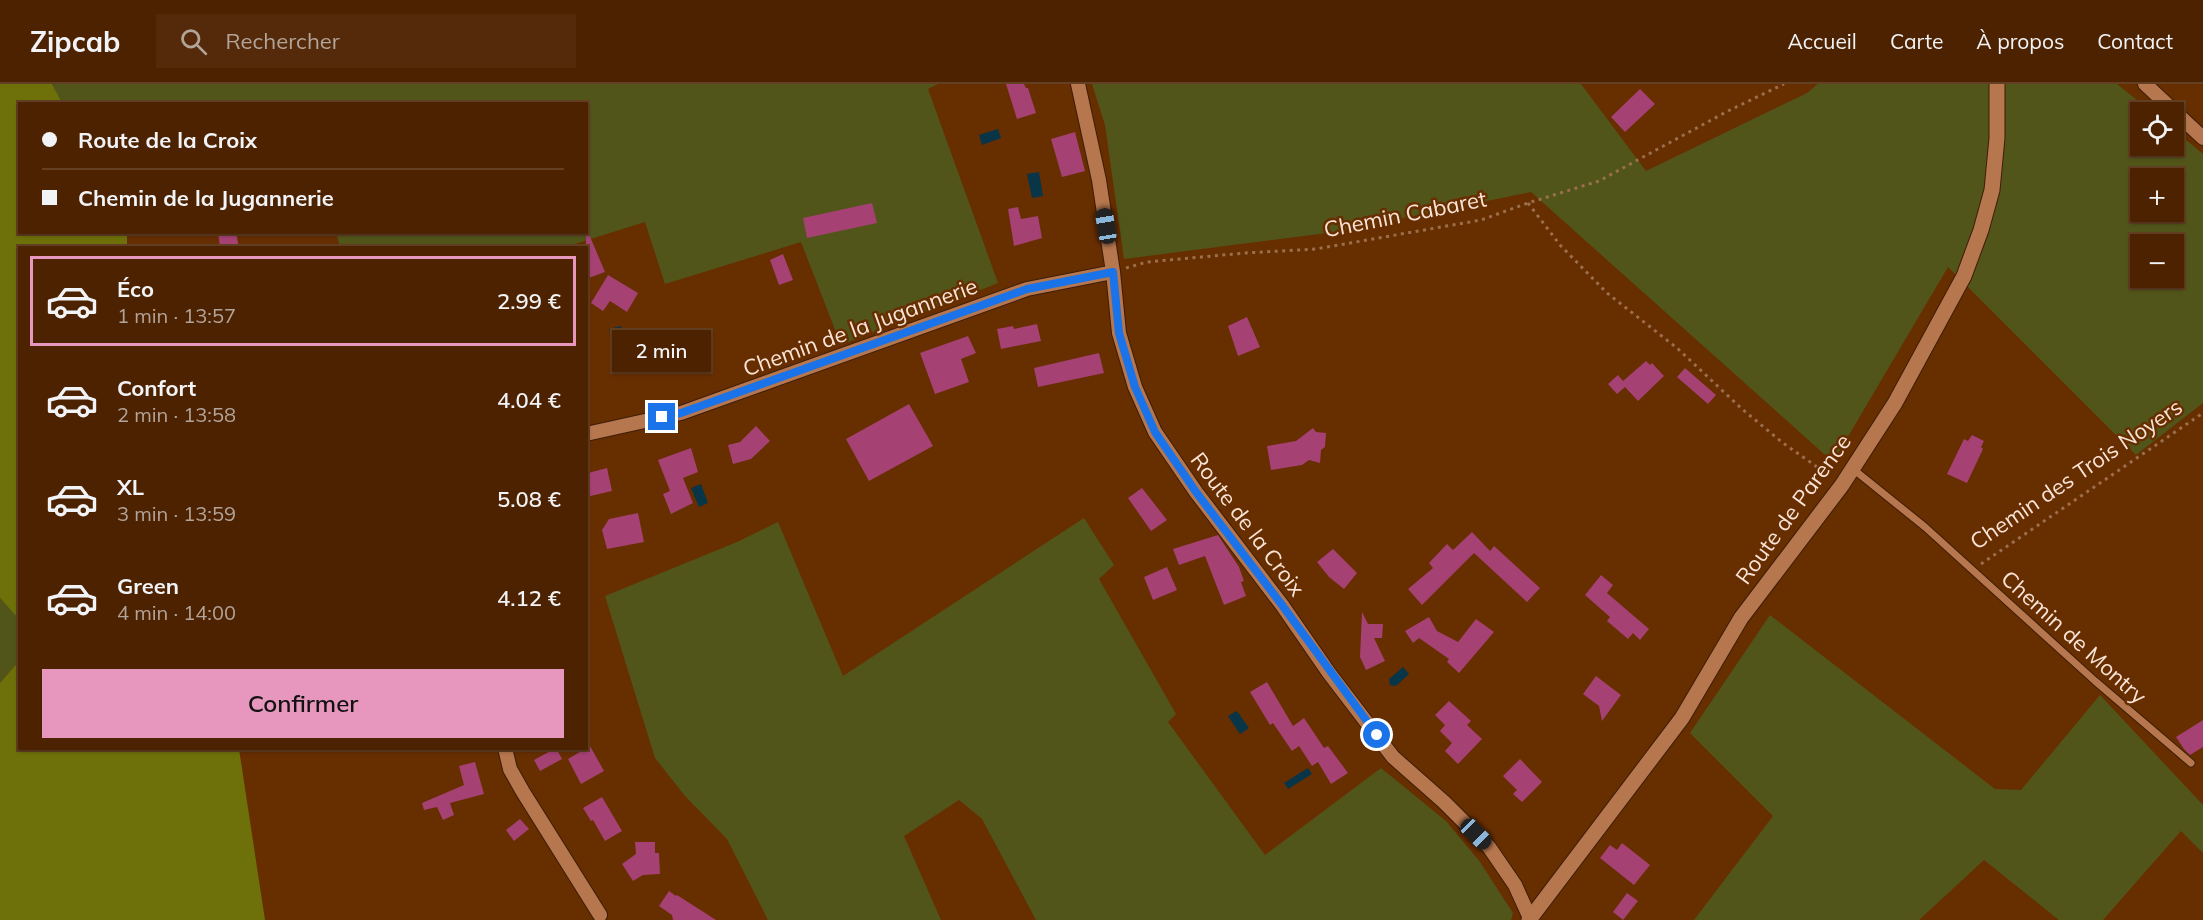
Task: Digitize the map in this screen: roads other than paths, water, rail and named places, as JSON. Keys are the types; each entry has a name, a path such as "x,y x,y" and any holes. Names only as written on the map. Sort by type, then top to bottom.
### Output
{"street":[{"name":"Route de la Croix","path":"1078,84 1099,180 1113,272 1119,333 1135,387 1155,432 1196,492 1393,757 1444,802 1489,847 1515,885 1530,919"},
{"name":"Route de Parence","path":"1530,919 1682,718 1741,618 1842,485 1895,403 1964,276 1982,230 1992,190 1997,138 1997,84"},
{"path":"2145,84 2203,138"},
{"name":"Chemin de la Jugannerie","path":"588,434 681,413 1027,289 1113,272"},
{"path":"505,750 510,769 523,792 600,915"}],"lane":[{"name":"Chemin de Montry","path":"1852,468 1926,527 2120,704 2191,763"}],"water":[{"path":"998,129 1001,138 982,145 979,135"},
{"path":"1039,172 1043,196 1032,198 1027,174"},
{"path":"621,326 628,349 616,353 609,329"},
{"path":"701,484 708,503 699,507 691,488"},
{"path":"1403,667 1409,674 1396,686 1390,685 1389,679"},
{"path":"1237,711 1249,728 1240,734 1228,716"},
{"path":"1308,768 1312,774 1288,789 1284,783"}]}
